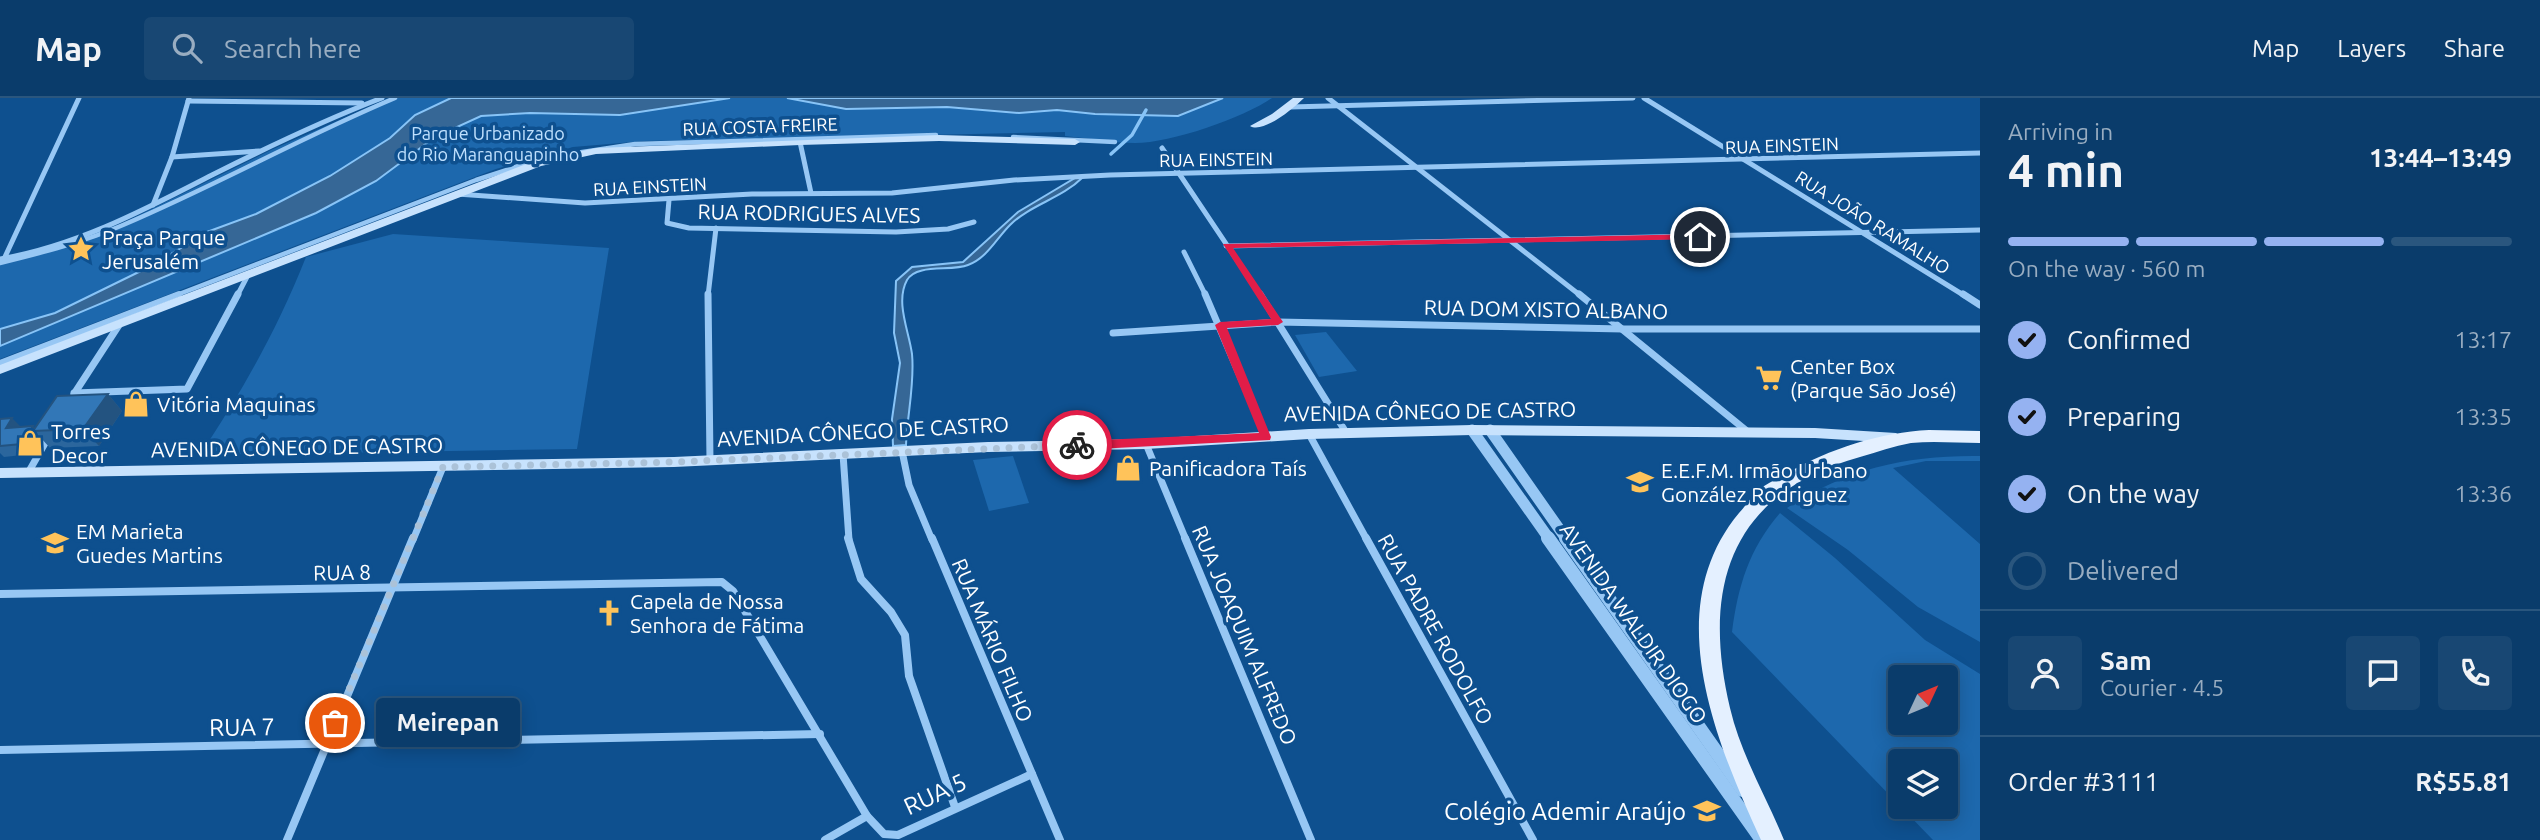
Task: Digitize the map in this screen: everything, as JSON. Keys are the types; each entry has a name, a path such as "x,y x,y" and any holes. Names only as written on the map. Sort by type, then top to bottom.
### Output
{"main road":[{"path":"1255,126 1290,107 1299,98"},
{"name":"RUA COSTA FREIRE","path":"0,370 538,163 596,151 800,142 939,138 1074,142"},
{"name":"AVENIDA CÔNEGO DE CASTRO","path":"0,473 710,461 902,451 1472,430 1980,437"},
{"name":"AVENIDA WALDIR DIOGO","path":"1773,840 1735,761 1716,704 1707,640 1711,585 1728,536 1756,501 1782,480 1826,459 1901,438"}],"street":[{"path":"2,260 79,98"},
{"path":"2,260 84,235 263,150 382,98"},
{"path":"2,260 48,251 122,226 238,174 244,167 321,129 395,98"},
{"path":"1328,98 1507,241 1623,329 1749,432"},
{"path":"1290,107 1633,98"},
{"name":"RUA JOÃO RAMALHO","path":"1644,98 1980,305"},
{"path":"152,205 172,157 188,99 368,103"},
{"path":"0,363 513,166 551,156 635,144 885,136 1065,138 1115,142"},
{"path":"800,142 807,160 806,174 811,193"},
{"path":"1162,148 1278,322 1347,434"},
{"path":"172,157 263,150"},
{"name":"RUA EINSTEIN","path":"454,194 585,203 811,193 892,193 1014,180 1087,176 1980,153"},
{"name":"RUA RODRIGUES ALVES","path":"668,200 666,220 670,225 896,232 948,229 974,222"},
{"path":"710,461 708,289 716,228"},
{"path":"1226,246 1980,230"},
{"path":"1184,252 1220,325 1266,437"},
{"path":"74,393 187,389 248,275"},
{"name":"RUA DOM XISTO ALBANO","path":"1113,332 1278,322 1623,329 1980,329"},
{"path":"68,405 119,325"},
{"path":"28,474 54,428"},
{"name":"AVENIDA WALDIR DIOGO","path":"1472,430 1762,840"},
{"name":"AVENIDA WALDIR DIOGO","path":"1490,430 1756,808"},
{"name":"RUA PADRE RODOLFO","path":"1309,435 1533,840"},
{"name":"RUA JOAQUIM ALFREDO","path":"1146,444 1311,840"},
{"name":"RUA MÁRIO FILHO","path":"902,451 909,485 1060,840"},
{"path":"843,454 846,530 860,579 891,612 905,635 909,676 955,807"},
{"path":"287,840 443,467"},
{"path":"1574,577 1591,575"},
{"name":"RUA 8","path":"0,594 726,584 820,734"},
{"path":"820,734 867,816 825,840"},
{"name":"RUA 7","path":"0,750 820,734"},
{"name":"RUA 5","path":"867,816 877,828 891,836 1032,774"}],"green space":[{"name":"Parque Urbanizado do Rio Maranguapinho","path":"390,98 451,98 415,115 390,138 330,176 256,214 207,232 153,265 55,313 0,329 0,264 121,224 271,150"},
{"name":"Parque Urbanizado do Rio Maranguapinho","path":"730,98 787,98 846,109 947,107 1019,113 1057,110 1095,114 1178,116 1223,98 1272,98 1206,128 1150,142 1065,136 1065,132 645,141 573,147 496,169 0,359 0,346 316,213 376,181 435,137 482,116 530,113 620,115"},
{"path":"393,234 609,248 577,449 200,455 258,359 306,257"},
{"path":"1326,332 1357,371 1319,377 1295,335"},
{"path":"1013,456 1029,503 989,511 973,460"},
{"path":"1980,456 1980,461 1926,461 1893,468 1980,544 1980,642 1918,607 1848,550 1787,508 1832,483 1879,467 1928,458"},
{"path":"1780,513 1835,558 1925,640 1980,674 1980,840 1933,840 1913,819 1958,819 1958,749 1888,749 1888,794 1732,632 1742,584 1760,540"}],"shaded area":[{"path":"451,98 730,98 620,115 530,113 481,116 435,137 376,181 316,213 0,346 0,329 55,313 153,265 207,232 256,214 330,176 390,138 415,115"},
{"path":"787,98 1223,98 1178,116 1095,114 1057,110 1019,113 947,107 846,109"},
{"path":"1075,178 1082,178 1018,218 975,262 961,267 918,271 907,280 902,298 912,354 912,388 906,445 893,446 892,419 900,363 894,333 896,281 912,267 963,262 1018,212"}],"building":[{"path":"108,394 83,429 33,431 57,396"},
{"path":"12,418 6,428 33,426 22,444 0,446 0,419"}],"waterway":[{"path":"1111,154 1132,135 1146,110"}],"way so far":[{"path":"335,723 443,467 674,462 1077,445"}],"place":[{"name":"Praça Parque Jerusalém","path":"81,249"},
{"name":"Center Box (Parque São José)","path":"1769,378"},
{"name":"Vitória Maquinas","path":"136,404"},
{"name":"Torres Decor","path":"30,443"},
{"name":"Panificadora Taís","path":"1128,468"},
{"name":"E.E.F.M. Irmão Urbano González Rodriguez","path":"1640,482"},
{"name":"EM Marieta Guedes Martins","path":"55,543"},
{"name":"Capela de Nossa Senhora de Fátima","path":"609,613"},
{"name":"Meirepan","path":"335,723"},
{"name":"Colégio Ademir Araújo","path":"1707,811"}],"route":[{"path":"1077,445 1266,437 1220,325 1278,322 1226,246 1700,237"}]}
